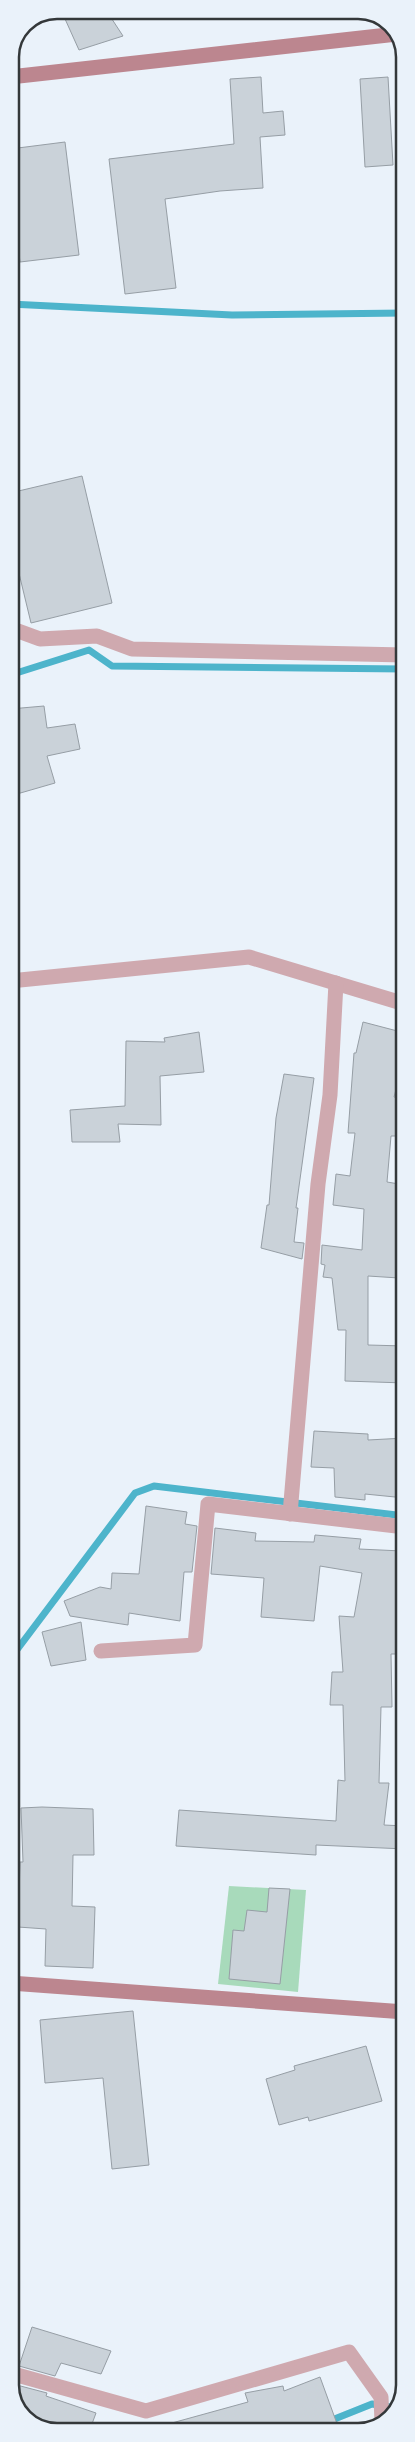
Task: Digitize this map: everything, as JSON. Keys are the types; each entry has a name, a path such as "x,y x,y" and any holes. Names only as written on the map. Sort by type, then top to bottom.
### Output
{"street":[{"path":"19,76 389,35"},
{"path":"19,631 40,639 97,636 132,649 396,655"},
{"path":"19,979 249,957 396,1001"},
{"path":"290,1514 318,1184 330,1094 336,983"},
{"path":"101,1651 195,1645 208,1504 396,1526"},
{"path":"19,1984 396,2011"},
{"path":"19,2376 146,2411 349,2352 381,2397 382,2415"}],"green space":[{"path":"229,1886 306,1890 298,1992 218,1984"}],"building":[{"path":"65,19 112,19 123,36 79,50"},
{"path":"261,77 263,113 283,111 285,135 260,137 263,188 220,191 165,199 176,288 125,294 109,159 234,144 230,79"},
{"path":"388,77 393,165 365,167 360,79"},
{"path":"65,142 79,255 20,262 19,148"},
{"path":"82,476 112,603 31,623 19,573 19,491"},
{"path":"44,706 47,728 75,724 80,749 47,756 55,783 19,793 19,708"},
{"path":"363,1022 396,1031 396,1089 394,1097 396,1097 396,1136 391,1136 387,1182 396,1184 396,1278 368,1276 368,1345 396,1346 396,1383 345,1381 346,1330 338,1330 332,1278 323,1277 325,1265 321,1264 322,1245 362,1250 364,1209 333,1205 336,1174 350,1176 355,1133 348,1133 354,1053 356,1053"},
{"path":"199,1032 204,1072 160,1076 161,1125 118,1124 120,1142 72,1142 70,1110 125,1106 126,1041 165,1042 164,1038"},
{"path":"284,1074 314,1078 296,1208 298,1208 294,1242 304,1243 302,1259 261,1248 267,1205 269,1205 276,1118"},
{"path":"314,1431 368,1434 368,1440 396,1438 396,1497 365,1494 365,1500 335,1497 334,1468 311,1467"},
{"path":"146,1506 187,1512 185,1524 197,1526 192,1572 184,1572 180,1621 129,1613 128,1625 70,1616 64,1601 100,1587 111,1589 112,1573 139,1574"},
{"path":"215,1528 256,1533 255,1541 314,1542 315,1535 361,1539 359,1549 396,1551 396,1654 391,1654 392,1707 381,1707 379,1783 389,1783 384,1825 396,1826 396,1849 316,1845 316,1855 176,1846 179,1810 336,1821 338,1780 345,1781 343,1705 330,1705 332,1672 343,1672 339,1616 354,1617 362,1573 320,1566 314,1621 261,1617 264,1578 211,1574"},
{"path":"81,1622 86,1660 51,1666 42,1632"},
{"path":"21,1808 93,1809 94,1855 73,1855 72,1906 95,1907 93,1968 45,1966 46,1929 19,1927 20,1862 23,1862"},
{"path":"269,1888 290,1889 280,1984 229,1979 233,1930 244,1931 247,1910 267,1912"},
{"path":"133,2011 149,2165 112,2169 103,2078 45,2083 40,2020"},
{"path":"366,2046 382,2101 309,2121 308,2117 279,2125 266,2079 295,2070 294,2066"},
{"path":"32,2327 111,2351 101,2374 61,2363 55,2376 19,2366"},
{"path":"320,2377 337,2423 172,2423 248,2402 245,2393 283,2386 284,2391"},
{"path":"19,2386 47,2393 46,2396 96,2413 92,2423 47,2422 32,2414 27,2408 21,2398"}],"waterway":[{"path":"19,304 232,315 396,313"},
{"path":"19,672 89,650 112,666 396,669"},
{"path":"19,1647 135,1493 154,1486 396,1515"},
{"path":"327,2422 372,2404 389,2407"}]}
